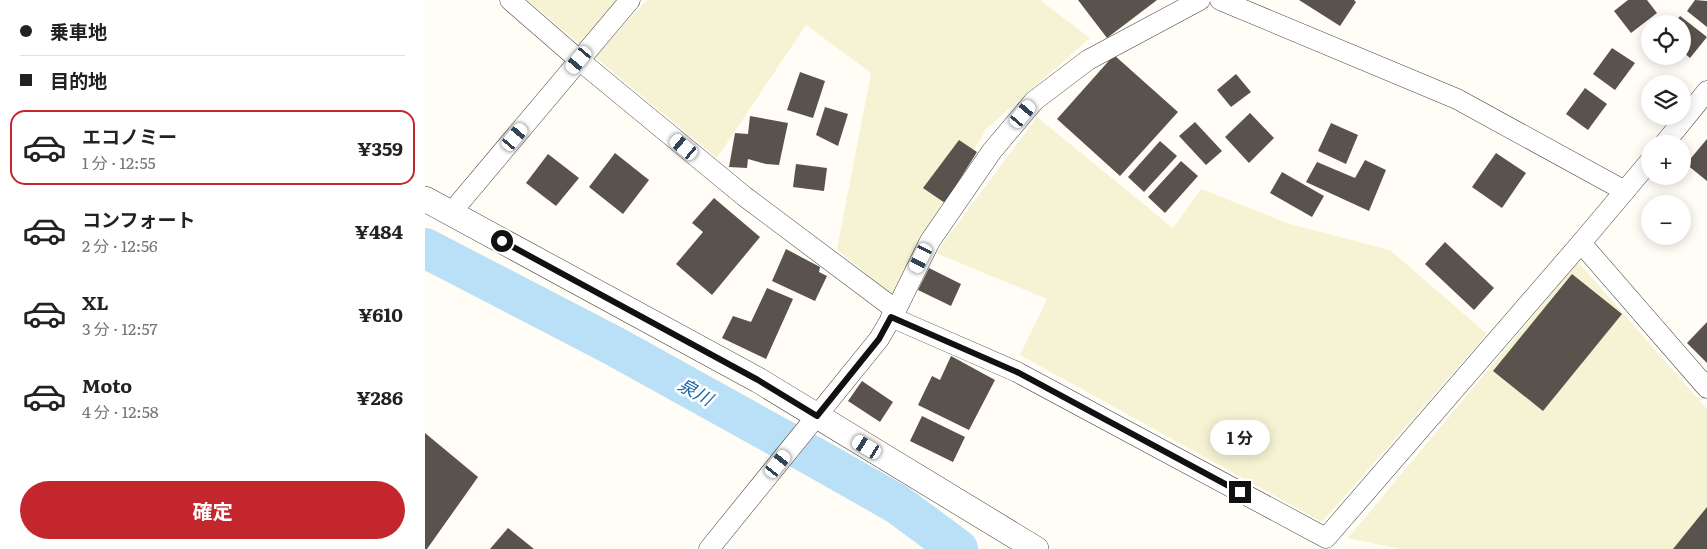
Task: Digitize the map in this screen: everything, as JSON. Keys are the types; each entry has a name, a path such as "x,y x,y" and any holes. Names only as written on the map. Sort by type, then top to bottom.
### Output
{"street":[{"path":"510,0 579,60 744,196 893,314 1017,372 1326,538 1641,171"},
{"path":"451,214 630,0"},
{"path":"709,549 879,339 930,240 992,151 1034,101 1088,60 1200,0"},
{"path":"1220,0 1457,99 1625,191"},
{"path":"1671,135 1707,91"},
{"path":"425,200 758,380 1036,549"},
{"path":"1581,243 1707,388"}],"shaded area":[{"path":"527,0 618,0 580,44"},
{"path":"647,0 1040,0 1090,38 986,129 891,295 837,249 871,73 806,25 717,158 595,57"},
{"path":"1037,117 1173,228 1201,189 1290,224 1390,250 1487,334 1322,522 1020,355 1047,299 936,253"},
{"path":"1578,262 1707,409 1707,549 1400,549 1348,538"}],"building":[{"path":"1078,0 1157,0 1107,38"},
{"path":"1299,0 1354,0 1356,2 1340,26"},
{"path":"1628,0 1647,0 1657,13 1654,15 1641,15 1641,25 1631,33 1614,11"},
{"path":"1695,0 1707,1 1707,27 1687,11"},
{"path":"1691,25 1707,37 1691,57"},
{"path":"1612,48 1635,63 1615,90 1593,74"},
{"path":"1114,55 1178,112 1120,176 1057,119"},
{"path":"800,72 825,81 813,118 787,110"},
{"path":"1236,74 1251,92 1231,107 1217,90"},
{"path":"1585,88 1607,104 1588,130 1566,114"},
{"path":"825,107 848,114 838,146 816,135"},
{"path":"1250,113 1274,138 1249,163 1225,137"},
{"path":"750,116 788,123 779,165 748,159 747,168 729,167 735,133 748,134"},
{"path":"1195,122 1222,151 1206,165 1179,136"},
{"path":"1331,123 1358,135 1346,164 1318,151"},
{"path":"1707,139 1707,181 1691,168 1691,158"},
{"path":"959,140 977,152 945,203 923,188"},
{"path":"1160,141 1177,156 1144,192 1128,177"},
{"path":"615,153 649,180 623,214 589,187"},
{"path":"1496,153 1526,173 1502,208 1472,187"},
{"path":"548,154 579,178 556,206 526,183"},
{"path":"1365,160 1386,170 1369,211 1306,182 1317,162 1355,178"},
{"path":"1181,161 1198,176 1165,213 1148,197"},
{"path":"796,164 827,168 824,191 793,187"},
{"path":"1282,172 1324,196 1312,217 1270,193"},
{"path":"714,198 760,237 712,295 676,264 703,232 692,223"},
{"path":"1445,242 1494,288 1474,310 1425,264"},
{"path":"786,249 820,267 819,272 827,276 815,301 772,281"},
{"path":"929,268 961,284 951,306 918,290"},
{"path":"1572,274 1622,314 1543,411 1493,371"},
{"path":"767,288 793,299 766,359 722,338 733,316 751,322"},
{"path":"1707,322 1707,363 1687,343"},
{"path":"951,356 995,380 969,430 918,405 932,376 940,380"},
{"path":"862,381 893,402 880,422 848,401"},
{"path":"922,416 965,437 953,462 910,441"},
{"path":"425,433 478,477 427,549 425,549"},
{"path":"1707,507 1707,549 1673,549"},
{"path":"508,528 534,549 490,549"}],"waterway":[{"name":"泉川","path":"425,248 614,346 816,458 897,504 958,549"}],"route":[{"path":"502,241 758,380 817,416 879,339 891,317 1017,372 1240,492"}]}
